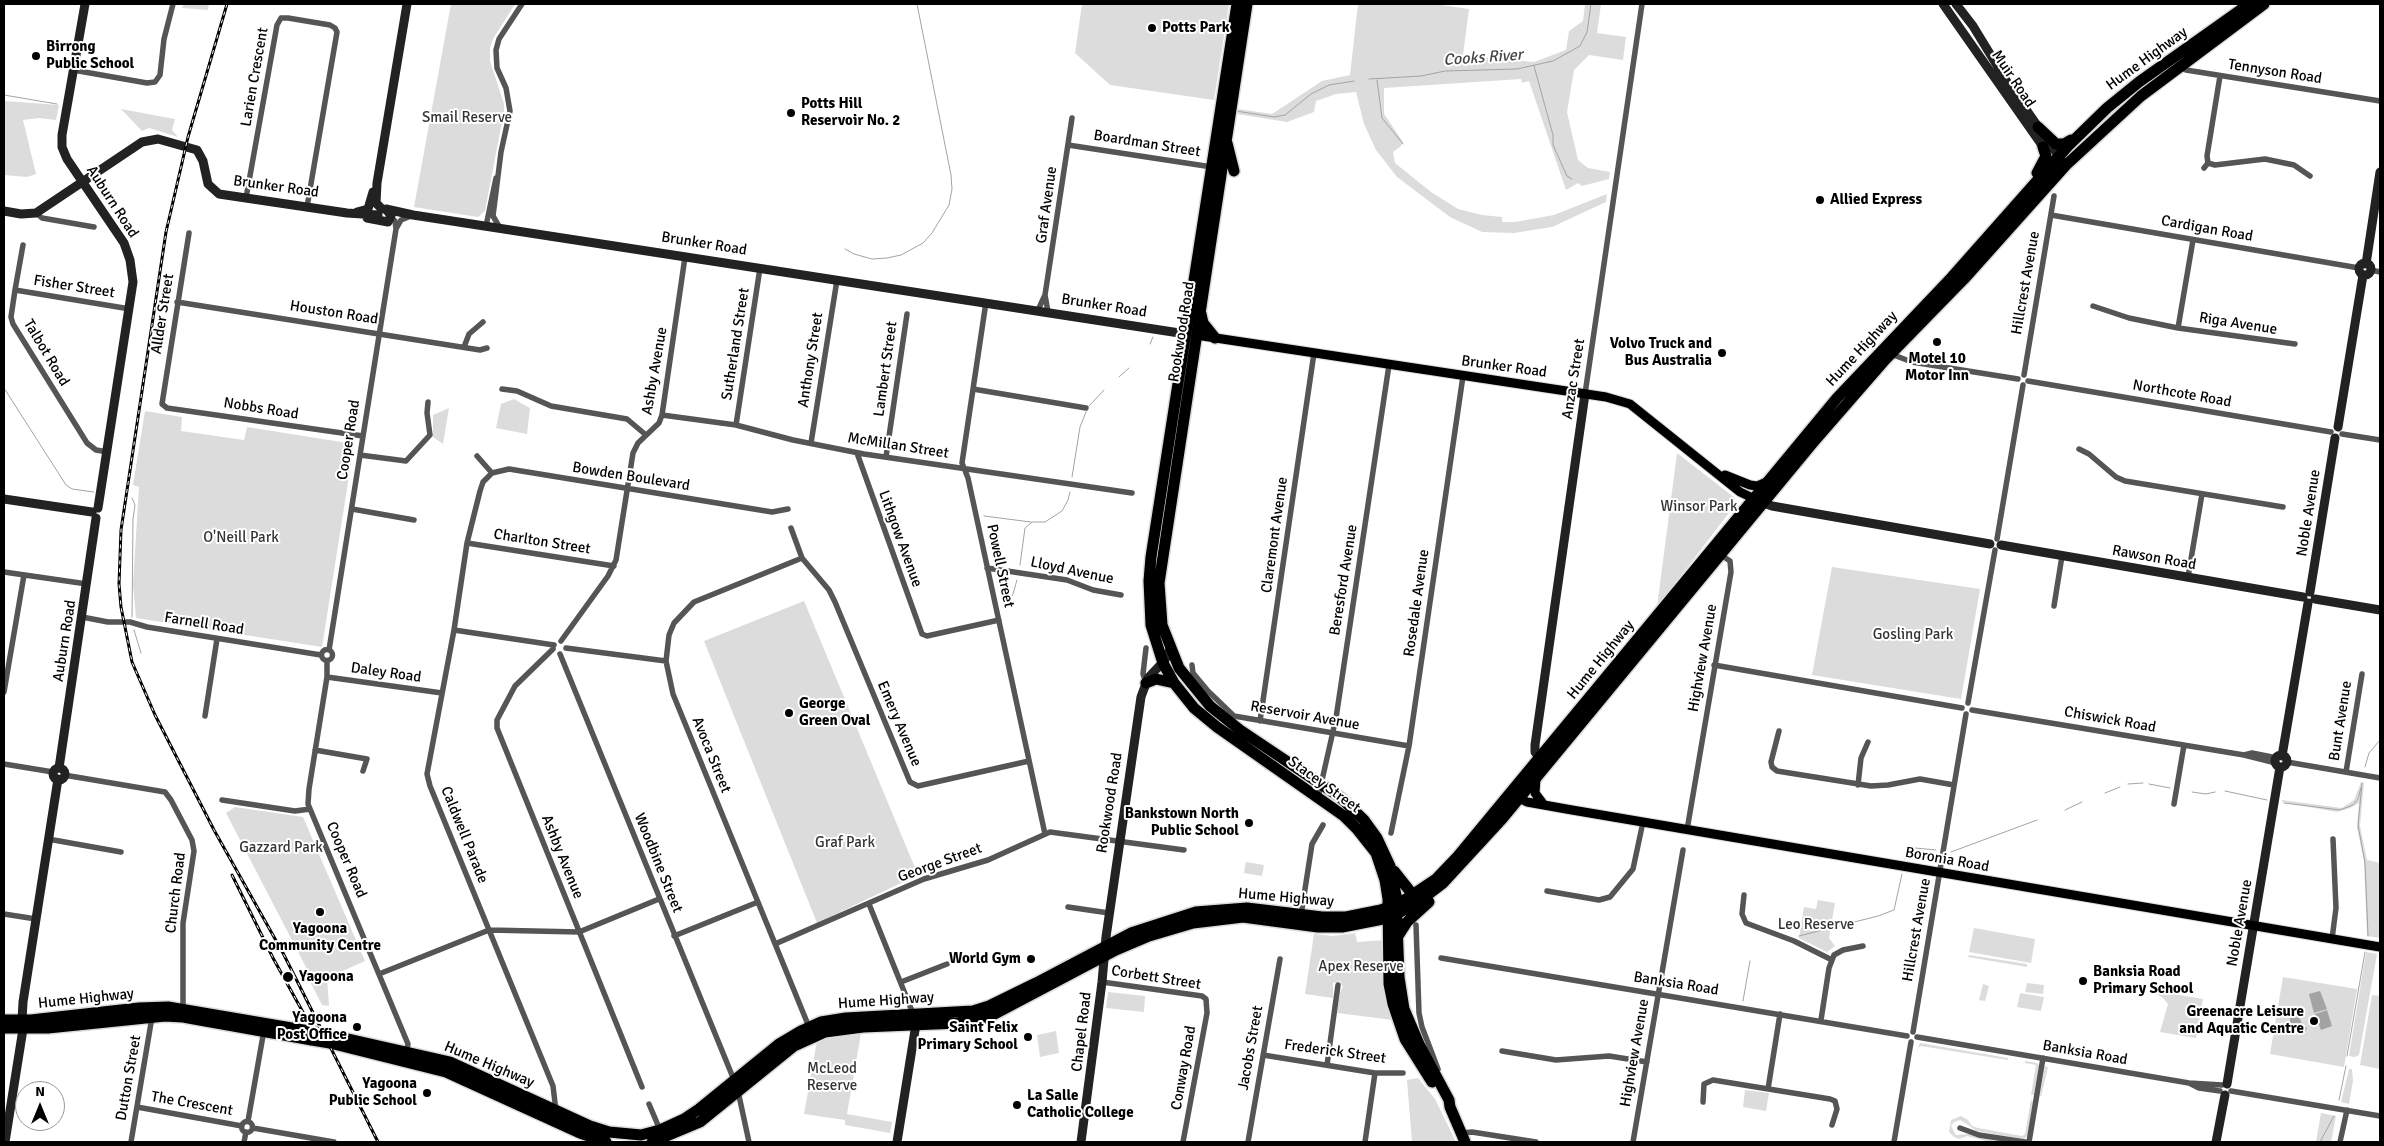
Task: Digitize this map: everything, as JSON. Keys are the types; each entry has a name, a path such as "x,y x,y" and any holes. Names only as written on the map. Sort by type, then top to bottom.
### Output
{"highway":[{"name":"Rookwood Road","path":"1163,662 1151,625 1149,581 1191,335 1200,310 1237,4"},
{"name":"Rookwood Road","path":"1170,649 1162,625 1159,583 1191,335 1216,168 1226,139 1247,4"},
{"name":"Hume Highway","path":"652,1142 700,1122 772,1050 808,1027 832,1020 989,1017 1018,1003 1105,950 1149,936 1207,920 1242,917 1300,920 1393,911 1428,895 1459,867 1515,796 1540,758 1759,501 1891,354 1964,279 2060,163 2082,133 2107,108 2139,82 2249,4"},
{"name":"Hume Highway","path":"1393,911 1442,874 1515,796 1536,779 1726,558 1769,480 1855,377 1952,277 2014,208 2060,163 2141,96 2264,4"},
{"path":"2038,127 2059,144 2070,142 2082,133"},
{"path":"1226,139 1234,171"},
{"path":"2014,208 2044,162 2046,156 2043,147"},
{"path":"1200,310 1203,323 1215,338"},
{"name":"Stacey Street","path":"1170,649 1178,668 1214,710 1345,802 1364,820 1377,838 1390,866 1393,911 1389,984 1398,1023 1414,1057 1443,1101 1448,1101"},
{"name":"Stacey Street","path":"1163,662 1174,683 1194,708 1207,720 1352,823 1376,853 1385,880 1398,936 1400,990 1407,1017 1464,1138"},
{"path":"1146,683 1156,679 1174,683"},
{"path":"1390,866 1412,895"},
{"path":"1398,936 1407,922 1440,892 1459,867"},
{"name":"Hume Highway","path":"4,1028 139,1008 183,1013 310,1035 406,1056 459,1065 556,1111 607,1139"},
{"name":"Hume Highway","path":"4,1020 23,1024 152,1017 183,1013"},
{"name":"Hume Highway","path":"406,1056 458,1077 580,1133 607,1139 660,1130 699,1109 810,1037 840,1028 915,1019"}],"main road":[{"name":"Auburn Road","path":"5,1142 23,1024 23,1002 87,584 95,513 108,452 130,309 132,275 128,252 122,239 67,159 62,147 62,135 85,4"},
{"path":"385,216 376,203 377,183 408,4"},
{"name":"Muir Road","path":"1943,4 2043,147 2060,163"},
{"name":"Muir Road","path":"1956,4 2060,163"},
{"name":"Brunker Road","path":"84,182 146,140 166,140 192,147 199,152 203,161 206,179 212,189 219,194 347,213 385,216 410,215 501,228 1606,397 1630,404 1740,492 1759,501"},
{"name":"Noble Avenue","path":"2216,1142 2337,433 2368,270 2380,172"},
{"path":"4,211 21,214 36,213 84,182"},
{"path":"347,213 366,211 377,183"},
{"name":"Anzac Street","path":"1540,758 1536,752 1535,745 1585,394"},
{"path":"1707,466 1750,485 1757,486 1769,480"},
{"path":"4,499 95,513"},
{"name":"Rawson Road","path":"1759,501 1772,506 2380,610"},
{"name":"Rookwood Road","path":"1105,950 1141,697 1146,683 1163,662 1170,649"},
{"path":"1536,779 1535,793 1544,805"},
{"name":"Boronia Road","path":"1515,796 1544,805 1687,830 2380,947"},
{"name":"Chapel Road","path":"1081,1142 1105,950"},
{"path":"897,1142 915,1019"}],"street":[{"path":"73,70 147,83 156,82 160,75 164,39 173,4"},
{"path":"501,228 493,216 497,176 510,111 506,88 497,68 496,50 499,39 522,4"},
{"name":"Anzac Street","path":"1585,394 1642,4"},
{"name":"Larien Crescent","path":"246,198 277,25 281,18 288,18 330,25 337,32 308,207"},
{"name":"Tennyson Road","path":"2180,67 2186,70 2220,76 2380,102"},
{"path":"2220,76 2206,166 2265,160 2294,165 2310,176"},
{"name":"Graf Avenue","path":"1038,310 1045,295 1072,118"},
{"name":"Boardman Street","path":"1068,144 1216,168"},
{"path":"486,226 493,184 497,176"},
{"name":"Hillcrest Avenue","path":"2024,375 2054,196"},
{"path":"36,213 42,218 94,227"},
{"path":"395,232 401,220 410,215"},
{"name":"Cardigan Road","path":"2050,215 2368,270"},
{"path":"385,216 395,222 395,232"},
{"name":"Cooper Road","path":"329,650 395,232"},
{"name":"Allder Street","path":"162,398 188,233"},
{"name":"Riga Avenue","path":"2178,328 2193,240"},
{"name":"Talbot Road","path":"23,245 15,290 13,324 87,443 96,450 108,452"},
{"name":"Ashby Avenue","path":"642,1088 497,728 497,720 515,686 561,641 614,566 635,447 659,423 662,415 686,257"},
{"name":"Sutherland Street","path":"736,425 760,268"},
{"name":"Anthony Street","path":"811,443 837,280"},
{"name":"Fisher Street","path":"15,290 130,309"},
{"name":"Graf Avenue","path":"1045,295 1048,312"},
{"name":"Houston Road","path":"178,302 379,332 480,350 487,348"},
{"name":"Powell Street","path":"986,302 962,457 1045,834"},
{"name":"Riga Avenue","path":"2093,306 2129,318 2178,328 2295,344"},
{"name":"Lambert Street","path":"886,457 907,314"},
{"path":"464,347 469,334 484,322"},
{"name":"Claremont Avenue","path":"1260,721 1314,353"},
{"path":"1891,354 1912,362 2018,379 2024,375 2028,381 2022,385"},
{"name":"Beresford Avenue","path":"1318,798 1333,733 1389,365"},
{"name":"Rosedale Avenue","path":"1390,833 1409,746 1463,376"},
{"path":"1714,665 1965,706 1972,706 1972,710 1966,714 1965,706 1996,544 2022,385 2018,379"},
{"name":"Northcote Road","path":"2028,381 2380,440"},
{"path":"973,388 1086,408"},
{"path":"502,389 517,390 550,406 627,419 646,435"},
{"name":"Nobbs Road","path":"162,398 162,404 167,408 363,436"},
{"path":"360,455 406,461 430,435 427,412 428,402"},
{"name":"McMillan Street","path":"662,415 736,425 793,440 857,453 1132,493"},
{"path":"2080,449 2089,454 2120,480 2282,507"},
{"name":"Lithgow Avenue","path":"857,453 894,562 922,634 927,636 999,620"},
{"path":"477,456 492,473"},
{"name":"Bowden Boulevard","path":"492,473 509,469 772,512 788,509"},
{"name":"Caldwell Parade","path":"492,473 483,482 467,543 454,630 427,774 430,786 553,1086 556,1111"},
{"path":"2188,577 2202,494"},
{"path":"352,509 414,520"},
{"path":"791,528 802,558"},
{"name":"Charlton Street","path":"467,543 614,566"},
{"path":"2054,606 2062,556"},
{"name":"Emery Avenue","path":"802,558 829,590 910,782 918,786 1029,761"},
{"name":"Avoca Street","path":"802,558 694,602 674,623 668,641 666,661 673,694 808,1027"},
{"name":"Highview Avenue","path":"1687,830 1731,572 1726,558"},
{"name":"Lloyd Avenue","path":"987,568 1067,580 1093,590 1121,595"},
{"path":"4,572 87,584"},
{"path":"4,692 24,575"},
{"name":"Farnell Road","path":"82,617 108,622 130,622 147,627 322,655"},
{"path":"454,630 554,647 560,654 564,653 566,648 566,644 561,641"},
{"path":"205,716 217,639"},
{"path":"566,648 666,661"},
{"path":"1146,648 1143,674 1146,683"},
{"path":"329,650 332,656 327,661 322,658 322,655 324,651 329,650"},
{"name":"Woodbine Street","path":"560,654 736,1086 749,1142"},
{"name":"Cooper Road","path":"327,661 327,677 308,794 310,810 408,1044 406,1056"},
{"name":"Reservoir Avenue","path":"1192,665 1193,674 1234,716 1409,746"},
{"name":"Bunt Avenue","path":"2346,772 2362,674"},
{"name":"Daley Road","path":"327,677 442,694"},
{"name":"Chiswick Road","path":"1972,710 2380,778"},
{"name":"Hillcrest Avenue","path":"1913,1032 1966,714"},
{"path":"1772,767 1772,754 1779,731"},
{"path":"1858,784 1861,758 1868,742"},
{"path":"2174,804 2184,745"},
{"path":"315,750 367,759 363,771"},
{"name":"Church Road","path":"4,764 165,792 172,800 192,840 194,851 183,923 183,1013"},
{"path":"1772,767 1778,771 1858,784 1881,786 1920,779 1954,785"},
{"path":"1766,769 1772,767"},
{"path":"222,800 295,811 310,810"},
{"path":"1547,891 1599,900 1610,897 1632,869 1643,822"},
{"path":"1300,920 1312,844 1323,825"},
{"name":"George Street","path":"775,944 924,879 988,860 1045,834 1054,832 1184,850"},
{"path":"48,839 120,852"},
{"path":"2332,938 2336,908 2333,839"},
{"name":"Highview Avenue","path":"1633,1142 1682,850"},
{"path":"1738,926 1744,920 1744,895"},
{"path":"379,974 489,930 579,932 659,899"},
{"path":"674,936 758,902"},
{"path":"869,904 915,1019"},
{"path":"1068,907 1109,913"},
{"path":"4,914 36,919"},
{"path":"1744,920 1794,941 1832,960"},
{"name":"Stacey Street","path":"1416,925 1420,1014 1448,1101"},
{"path":"1821,1020 1832,960 1838,952 1863,946"},
{"name":"Banksia Road","path":"1442,958 1821,1020 1906,1036"},
{"name":"Jacobs Street","path":"1248,1142 1280,959"},
{"path":"901,982 947,964"},
{"name":"Corbett Street","path":"1102,982 1195,995 1206,999"},
{"path":"1327,1065 1338,985"},
{"name":"Conway Road","path":"1183,1142 1207,1013 1206,999"},
{"path":"1768,1089 1780,1014"},
{"name":"Dutton Street","path":"131,1142 152,1017"},
{"path":"244,1142 246,1132 242,1126 248,1122 265,1027"},
{"path":"1894,1142 1911,1042 1906,1036 1913,1032 1917,1037 1916,1040 1911,1042"},
{"name":"Banksia Road","path":"1917,1037 2189,1083 2199,1088 2225,1089 2380,1116"},
{"path":"1502,1050 1556,1060 1609,1056 1647,1062"},
{"name":"Frederick Street","path":"1263,1055 1375,1074 1403,1072"},
{"path":"2029,1142 2043,1058"},
{"path":"1365,1142 1375,1074"},
{"path":"1703,1102 1703,1088 1707,1079 1836,1100 1837,1112 1832,1125"},
{"path":"649,1104 660,1130"},
{"name":"The Crescent","path":"137,1107 242,1126"},
{"path":"2340,1142 2347,1110"},
{"path":"248,1122 253,1128"},
{"path":"246,1132 253,1128 334,1142"},
{"path":"1960,1128 1979,1135 2025,1142"},
{"path":"1464,1138 1472,1132 1536,1142"}],"green space":[{"path":"184,4 209,4 208,10 182,8"},
{"name":"Smail Reserve","path":"451,4 515,4 493,39 490,48 490,61 504,104 504,111 485,211 478,217 414,207"},
{"name":"Potts Park","path":"1082,4 1229,4 1214,100 1110,85 1075,53"},
{"path":"1358,4 1434,4 1469,9 1463,55 1534,62 1566,50 1569,31 1583,21 1585,4 1601,4 1597,33 1626,37 1623,60 1589,55 1574,70 1567,112 1578,160 1588,168 1610,172 1609,179 1582,186 1578,183 1566,190 1529,81 1522,83 1521,79 1384,88 1384,114 1403,142 1393,152 1395,163 1431,192 1458,209 1482,215 1502,217 1502,222 1515,222 1554,215 1607,194 1606,202 1552,227 1514,233 1482,232 1450,217 1397,177 1376,150 1364,124 1356,92 1336,94 1316,101 1314,112 1287,122 1237,114 1238,109 1272,114 1322,81 1350,75"},
{"path":"4,101 59,105 56,120 39,118 23,120 36,174 27,177 4,175"},
{"path":"121,109 175,119 172,130 178,137 149,128 142,131"},
{"path":"514,399 530,408 527,434 496,428 501,404"},
{"path":"449,408 443,444 433,437 433,415"},
{"name":"O'Neill Park","path":"145,411 182,417 181,431 244,440 247,427 354,444 322,647 136,618 133,584 139,487 133,485"},
{"name":"Winsor Park","path":"1677,453 1735,498 1735,505 1657,607"},
{"name":"Gosling Park","path":"1832,567 1980,589 1961,699 1812,675"},
{"name":"Graf Park","path":"804,601 918,875 817,923 704,641"},
{"path":"2361,782 2364,783 2360,826 2367,860 2380,863 2380,938 2367,936 2364,861 2357,828 2359,803 2337,812 2282,802 2282,800 2342,808 2354,800"},
{"name":"Gazzard Park","path":"235,807 303,817 365,961 327,978 329,1006 322,1005 307,975 309,973 226,813"},
{"path":"1246,862 1264,865 1262,876 1244,873"},
{"name":"Leo Reserve","path":"1818,900 1835,903 1829,938 1835,946 1827,952 1799,938 1804,907 1816,909"},
{"path":"1974,928 2035,939 2031,963 1969,952"},
{"name":"Apex Reserve","path":"1355,933 1357,942 1385,940 1389,1003 1393,1020 1337,1013 1340,992 1343,987 1340,981 1333,983 1333,998 1305,994 1314,934 1333,936"},
{"path":"2366,952 2377,954 2359,1055 2355,1057 2349,1056"},
{"path":"1969,955 2027,964 2027,967 1968,957"},
{"name":"Greenacre Leisure and Aquatic Centre","path":"2283,977 2357,989 2344,1067 2270,1054"},
{"path":"2027,983 2044,985 2043,994 2025,992"},
{"path":"1983,984 1989,986 1985,1001 1979,1000"},
{"path":"2150,990 2203,999 2196,1038 2160,1032 2168,1004 2163,998"},
{"path":"1108,992 1145,996 1144,1012 1106,1008"},
{"path":"2020,993 2044,997 2041,1011 2017,1007"},
{"path":"2372,995 2380,996 2380,1069 2360,1065"},
{"path":"1056,1031 1059,1053 1040,1057 1037,1035"},
{"name":"McLeod Reserve","path":"861,1033 847,1114 892,1122 890,1133 845,1125 845,1120 804,1114 817,1041 834,1035"},
{"path":"1920,1043 2008,1058 2008,1060 1921,1046 1918,1048"},
{"path":"2025,1061 2039,1065 2034,1095 2031,1095 2036,1065 2025,1063"},
{"path":"2045,1066 2048,1067 2041,1097 2040,1095"},
{"path":"2349,1069 2352,1069 2353,1081 2349,1104 2341,1102"},
{"path":"1418,1078 1435,1099 1456,1142 1412,1142 1407,1080"},
{"path":"1745,1090 1769,1093 1766,1111 1743,1107"},
{"path":"2031,1100 2033,1101 2028,1135 2024,1139 1977,1131 1960,1120 1954,1122 1951,1126 1956,1135 1968,1134 2007,1142 1990,1142 1967,1136 1959,1139 1949,1132 1951,1120 1961,1116 1968,1120 1972,1126 1978,1128 2022,1136 2025,1134"},
{"path":"2321,1113 2336,1116 2331,1142 2316,1142"}],"shaded area":[{"path":"2320,991 2327,1009 2314,1013 2309,994"},
{"path":"2327,1010 2332,1026 2321,1030 2315,1014"},
{"path":"2294,1015 2299,1017 2302,1024 2307,1028 2304,1034 2298,1033 2290,1025 2290,1018"}],"waterway":[{"path":"845,249 854,254 872,259 901,255 923,243 932,233 949,205 952,189 951,175 917,4"},
{"name":"Cooks River","path":"1369,79 1421,76 1445,71 1517,69 1553,61 1580,46 1587,32 1591,4"},
{"path":"1534,66 1553,135 1553,145 1567,176 1572,179"},
{"path":"1377,80 1382,118 1403,144"},
{"name":"Cooks River","path":"1236,111 1274,117 1285,115 1311,94 1329,85 1354,81"},
{"path":"4,95 57,104"},
{"path":"1150,344 1153,337"},
{"path":"1119,377 1129,368"},
{"path":"4,388 66,485 72,489 94,492"},
{"path":"1089,406 1104,390"},
{"path":"1072,477 1080,427 1086,412"},
{"path":"1020,565 1025,528 1032,522 1045,522 1062,511 1070,492"},
{"path":"132,498 135,505 133,519 132,617"},
{"path":"984,516 1031,522"},
{"path":"1004,608 1013,594 1017,580"},
{"path":"134,630 141,653"},
{"path":"2365,767 2369,753 2380,740"},
{"path":"2128,784 2143,783"},
{"path":"2362,783 2358,825 2365,863 2368,936"},
{"path":"2149,784 2170,788"},
{"path":"2105,793 2120,787"},
{"path":"2284,803 2340,810 2353,805 2358,799 2361,788"},
{"path":"2225,791 2267,800"},
{"path":"2192,792 2206,794 2215,792"},
{"path":"2065,810 2082,802"},
{"path":"1951,852 2037,820"},
{"path":"1905,859 1909,851 1915,848 1936,850"},
{"path":"1799,936 1878,916 1894,910 1902,874"},
{"path":"2347,1056 2365,952"},
{"path":"1743,1001 1750,961"},
{"path":"2339,1100 2346,1066"},
{"path":"2320,1142 2334,1116"}],"railway":[{"path":"227,4 188,137 166,232 121,530 119,584 121,607 132,662 155,715 214,830 283,953 378,1142"},
{"path":"232,875 273,958 315,1034"}],"place":[{"name":"Potts Park","path":"1152,28"},
{"name":"Birrong Public School","path":"36,56"},
{"name":"Potts Hill Reservoir No. 2","path":"791,113"},
{"name":"Allied Express","path":"1820,200"},
{"name":"Motel 10 Motor Inn","path":"1937,342"},
{"name":"Volvo Truck and Bus Australia","path":"1722,353"},
{"name":"George Green Oval","path":"789,713"},
{"name":"Bankstown North Public School","path":"1249,823"},
{"name":"Yagoona Community Centre","path":"320,912"},
{"name":"World Gym","path":"1031,959"},
{"name":"Yagoona","path":"288,977"},
{"name":"Banksia Road Primary School","path":"2083,981"},
{"name":"Greenacre Leisure and Aquatic Centre","path":"2314,1021"},
{"name":"Yagoona Post Office","path":"357,1027"},
{"name":"Saint Felix Primary School","path":"1028,1037"},
{"name":"Yagoona Public School","path":"427,1093"},
{"name":"La Salle Catholic College","path":"1017,1105"}]}
